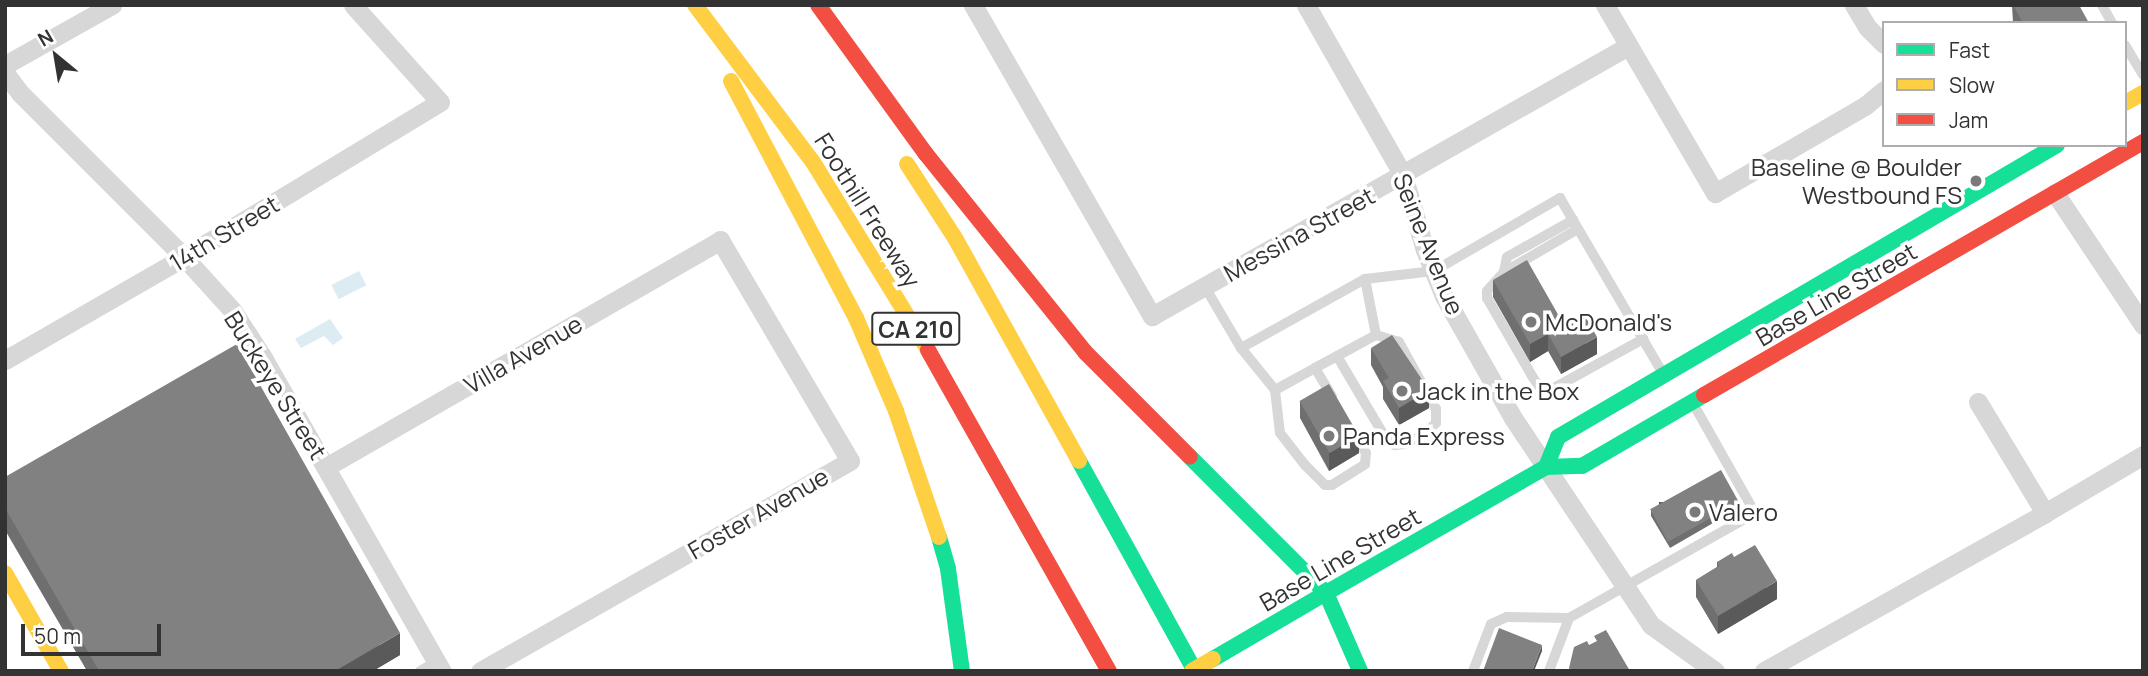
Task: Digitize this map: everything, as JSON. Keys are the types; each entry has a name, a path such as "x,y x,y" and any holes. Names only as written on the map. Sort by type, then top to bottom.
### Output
{"main road":[{"path":"694,5 856,318 896,411 932,509 948,569 962,671"},
{"name":"Foothill Freeway","path":"694,5 813,162 866,246 941,371 1109,671"},
{"path":"818,5 926,154 1085,352 1326,593 1360,671"},
{"path":"2127,102 2143,93"},
{"name":"Base Line Street","path":"1194,671 1546,467 1581,466 2143,142"},
{"name":"Base Line Street","path":"1546,467 1558,437 1902,236 2030,152 2049,147"},
{"name":"CA 210","path":"899,152 955,238 1194,671"},
{"path":"1818,331 1812,310 1887,260 1902,236"},
{"path":"5,573 61,671"}],"street":[{"path":"5,65 112,5"},
{"name":"14th Street","path":"5,360 184,257 440,102 353,5"},
{"name":"Messina Street","path":"973,5 1152,316 1629,46"},
{"name":"Seine Avenue","path":"1306,5 1403,175 1444,296 1513,418 1624,589 1651,625 1715,671"},
{"path":"1605,5 1715,193 1866,105 1882,92"},
{"path":"1854,5 1867,27 1882,42"},
{"name":"Buckeye Street","path":"5,73 20,93 184,257 232,310 262,356 326,467 433,668"},
{"path":"2055,193 2143,325"},
{"name":"Villa Avenue","path":"326,467 720,240"},
{"name":"Foster Avenue","path":"480,671 850,461 720,240"},
{"path":"1978,402 2045,513"},
{"path":"1764,671 2143,455"}],"lane":[{"path":"2102,5 2111,21"},
{"path":"2127,48 2143,75"},
{"path":"1241,348 1365,279 1434,271 1560,198 1664,375"},
{"path":"1576,225 1507,257 1504,272 1491,284 1487,298 1538,385 1554,388 1643,339"},
{"path":"1365,279 1376,335"},
{"path":"1205,287 1241,348 1275,390 1280,433 1325,485 1332,485 1365,464 1366,453 1347,421"},
{"path":"1275,390 1336,356 1376,335 1399,342 1436,409 1436,423 1422,436 1404,444 1395,445 1386,439 1336,356"},
{"path":"1315,368 1341,411"},
{"path":"1473,671 1491,624 1507,617 1569,618 1755,513 1692,402"},
{"path":"1549,671 1569,618"}],"shaded area":[{"path":"359,271 366,285 339,299 331,285"},
{"path":"330,319 343,338 333,345 324,336 301,348 295,339"}],"building":[{"path":"2013,5 2079,5 2088,21 2022,21"},
{"path":"1527,260 1564,325 1584,314 1597,337 1561,357 1548,334 1530,344 1493,280"},
{"path":"1392,335 1429,390 1399,408 1383,381 1389,378 1371,348"},
{"path":"237,344 400,633 335,671 99,671 5,508 5,477"},
{"path":"1329,384 1359,436 1330,453 1300,401"},
{"path":"1721,470 1739,502 1668,542 1650,509"},
{"path":"1755,545 1777,581 1718,616 1696,580 1719,566 1717,562 1732,553 1734,557"},
{"path":"1499,628 1542,645 1532,671 1483,671"},
{"path":"1606,630 1630,671 1570,671 1574,647 1587,641 1589,645 1597,641 1594,636"}],"traffic: fast":[{"path":"1546,467 1558,437 2054,147"},
{"path":"1326,593 1546,467 1582,466 1704,395"},
{"path":"1190,457 1326,593 1360,671"},
{"path":"1079,461 1195,671"},
{"path":"939,537 948,569 962,671"},
{"path":"1213,659 1326,593"}],"traffic: slow":[{"path":"695,5 813,162 928,350"},
{"path":"731,81 856,318 896,411 939,537"},
{"path":"2127,102 2143,93"},
{"path":"907,164 955,238 1079,461"},
{"path":"5,573 61,671"},
{"path":"1192,671 1213,659"}],"traffic: jam":[{"path":"818,5 926,154 1085,352 1190,457"},
{"path":"1704,395 2143,142"},
{"path":"928,350 1109,671"}],"place":[{"name":"Baseline @ Boulder Westbound FS","path":"1976,181"},
{"name":"McDonald's","path":"1531,322"},
{"name":"Jack in the Box","path":"1402,391"},
{"name":"Panda Express","path":"1329,436"},
{"name":"Valero","path":"1695,512"}]}
